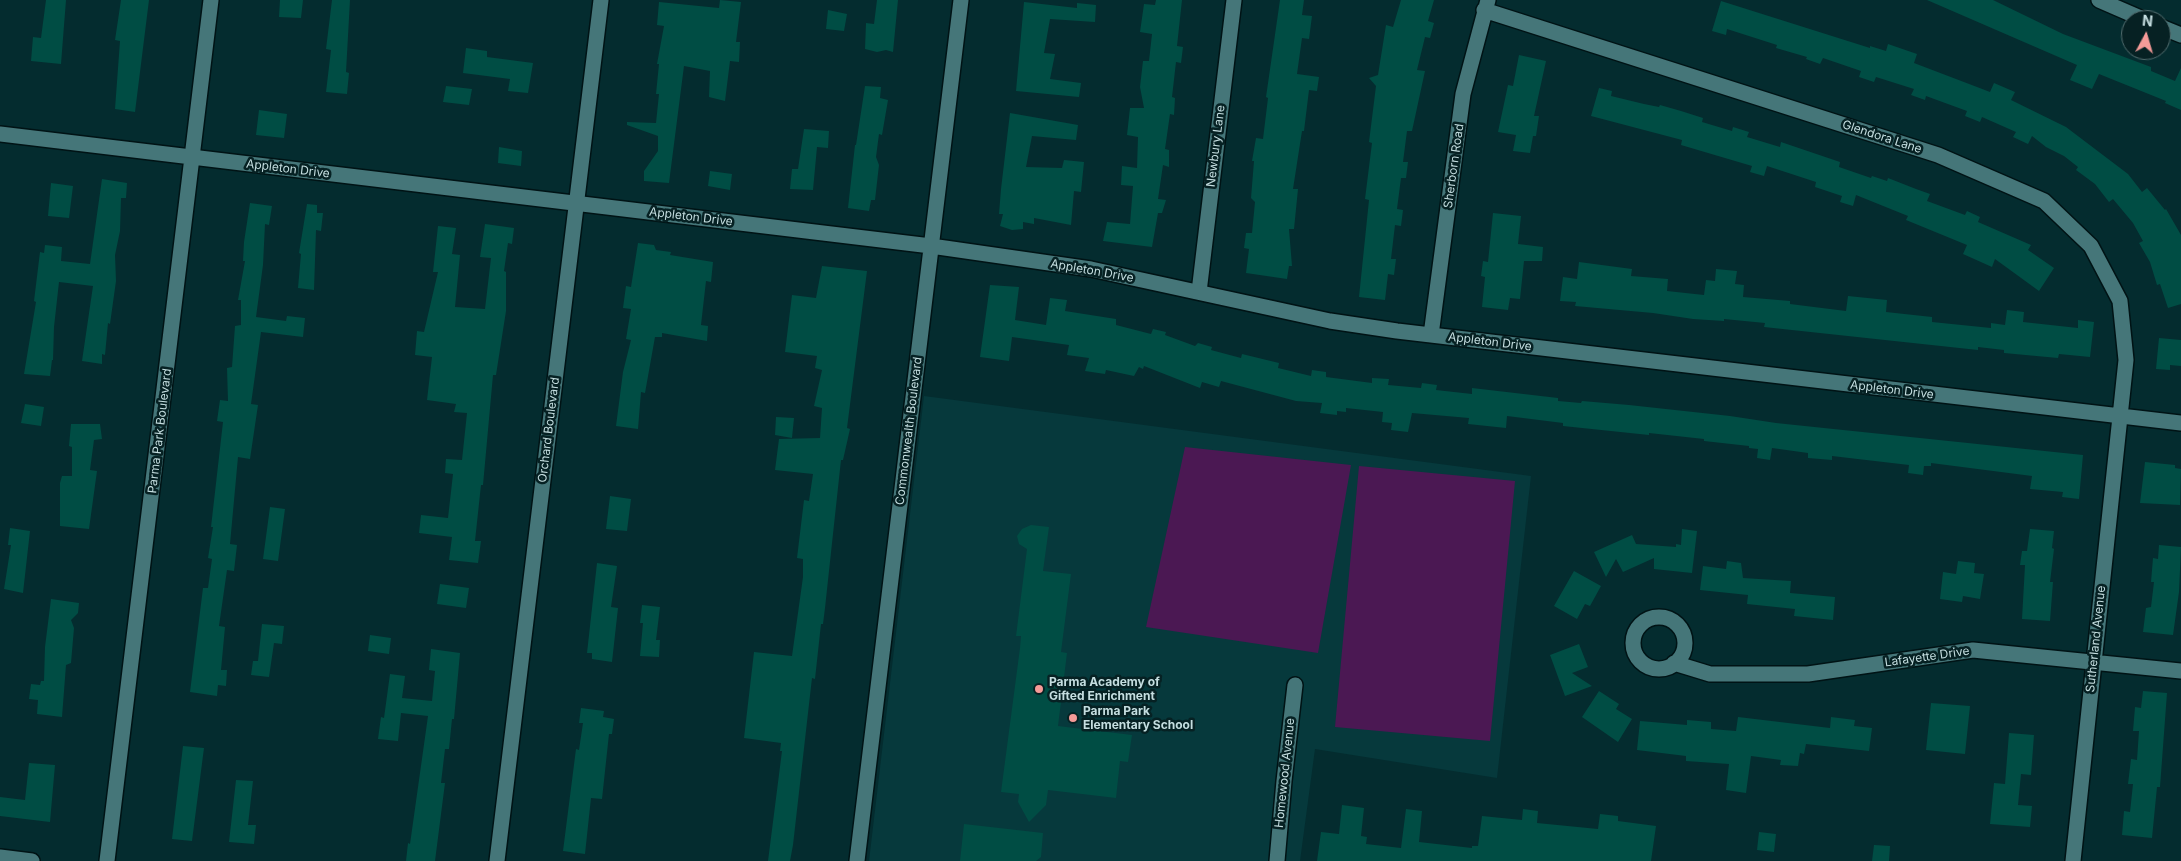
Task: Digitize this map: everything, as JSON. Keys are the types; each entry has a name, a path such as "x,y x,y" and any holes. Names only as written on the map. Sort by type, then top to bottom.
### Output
{"street":[{"name":"Parma Park Boulevard","path":"107,861 211,0"},
{"name":"Orchard Boulevard","path":"497,861 601,0"},
{"name":"Commonwealth Boulevard","path":"857,861 961,0"},
{"name":"Newbury Lane","path":"1199,292 1234,0"},
{"path":"2099,0 2122,10"},
{"name":"Sherborn Road","path":"1431,335 1463,94 1486,5"},
{"name":"Glendora Lane","path":"1486,5 1938,155 2044,201 2091,246 2120,301 2126,360 2120,417"},
{"name":"Appleton Drive","path":"0,134 931,246 1091,269 1330,321 1431,335 2181,423"},
{"name":"Sutherland Avenue","path":"2073,861 2120,417"},
{"name":"Lafayette Drive","path":"1674,663 1710,674 1808,674 1973,650 2181,672"},
{"name":"Homewood Avenue","path":"1277,861 1295,685"},
{"path":"0,857 32,861"}],"shaded area":[{"path":"924,396 1531,476 1497,778 1315,749 1300,861 869,861"},
{"path":"1185,447 1351,465 1318,653 1146,627"},
{"path":"1359,466 1515,481 1490,741 1335,727"}],"building":[{"path":"46,0 66,0 61,64 31,61 33,37 41,38"},
{"path":"121,0 149,0 135,112 115,109 120,41 115,40"},
{"path":"280,0 303,0 301,18 279,17"},
{"path":"332,0 350,0 346,72 349,73 347,94 326,92 331,50 326,49"},
{"path":"720,0 741,2 736,42 740,42 739,62 730,61 725,101 709,97 710,71 684,66 669,183 644,181 644,171 658,151 658,136 627,125 627,122 656,123 659,94 656,94 659,64 657,64 664,26 657,25 659,2 719,8"},
{"path":"877,0 898,0 893,52 886,50 877,52 865,49 866,23 874,24"},
{"path":"1156,0 1182,0 1177,46 1183,47 1181,63 1176,62 1172,97 1175,98 1174,115 1170,114 1165,149 1169,150 1169,167 1163,165 1158,199 1166,200 1162,213 1158,213 1152,247 1103,241 1107,222 1130,224 1133,186 1121,185 1122,166 1137,168 1138,137 1127,135 1130,108 1144,108 1140,87 1143,61 1149,61 1152,34 1140,32 1144,4 1155,5"},
{"path":"1280,0 1304,0 1302,15 1312,16 1309,39 1302,38 1297,74 1319,77 1317,91 1309,90 1304,131 1302,131 1293,189 1298,189 1294,229 1289,229 1292,266 1289,266 1287,279 1246,273 1249,249 1244,248 1246,233 1252,233 1255,202 1251,198 1254,161 1252,161 1256,138 1263,139 1268,98 1266,97"},
{"path":"1401,0 1434,0 1428,21 1434,23 1430,38 1425,37 1417,70 1425,71 1412,131 1407,131 1403,162 1408,162 1406,178 1401,178 1397,209 1403,210 1401,226 1395,225 1391,259 1396,259 1394,275 1388,274 1385,300 1359,297 1369,200 1365,199 1372,143 1369,142 1376,86 1369,78 1378,75 1386,25 1393,27"},
{"path":"1927,0 1993,0 2063,34 2121,56 2121,60 2132,60 2151,67 2151,71 2175,81 2181,68 2181,110 2165,103 2166,101 2099,74 2092,89 2070,80 2077,65"},
{"path":"1721,1 1870,48 1870,46 1886,51 1888,44 1917,54 1914,63 1990,92 1994,83 2015,92 2011,100 2066,127 2128,174 2142,192 2147,188 2166,209 2181,235 2181,304 2168,308 2160,284 2157,285 2150,262 2139,243 2143,241 2133,223 2113,199 2109,202 2095,184 2076,170 2078,167 2064,156 2046,147 2032,136 2028,144 2013,137 2016,132 1982,117 1980,122 1965,116 1967,111 1926,96 1925,100 1911,95 1914,89 1876,77 1874,82 1859,77 1861,71 1823,58 1820,64 1806,59 1807,57 1776,48 1777,45 1727,29 1726,35 1712,31"},
{"path":"1024,2 1077,8 1077,3 1096,5 1095,22 1050,19 1044,53 1055,54 1050,79 1081,83 1079,97 1016,91"},
{"path":"828,10 847,14 844,31 826,29"},
{"path":"466,48 487,51 487,57 533,63 528,93 508,91 510,79 463,73"},
{"path":"1519,55 1546,61 1534,116 1539,116 1536,136 1533,136 1530,153 1513,151 1516,135 1498,132 1508,85 1513,86"},
{"path":"446,86 472,89 469,105 443,102"},
{"path":"865,86 881,87 880,98 888,100 882,135 879,134 876,157 879,165 875,200 871,200 869,211 848,208 855,145"},
{"path":"1599,88 1612,91 1611,96 1659,107 1660,105 1703,118 1702,122 1732,131 1733,127 1749,132 1747,137 1780,147 1781,142 1840,162 1839,167 1871,178 1872,176 1887,181 1888,178 1930,194 1927,201 1965,215 1967,211 1980,217 1978,222 2031,245 2028,250 2054,268 2039,291 1995,259 1992,267 1963,254 1967,245 1906,220 1908,216 1856,195 1853,206 1840,202 1842,196 1815,187 1816,182 1767,166 1764,176 1750,172 1752,166 1681,145 1682,140 1591,116"},
{"path":"259,110 287,114 284,138 256,135"},
{"path":"1010,113 1078,125 1076,140 1032,136 1026,167 1062,168 1064,160 1084,162 1081,192 1074,191 1071,225 1034,218 1034,224 1023,222 1023,229 1012,230 1000,226 1003,214 999,214 1001,189"},
{"path":"804,129 829,131 828,148 817,147 813,190 790,189 792,169 798,169"},
{"path":"499,147 522,151 521,166 498,163"},
{"path":"710,171 732,174 730,190 708,186"},
{"path":"102,179 127,183 126,198 121,198 120,231 115,255 116,281 110,324 108,323 105,355 102,354 102,364 82,361 93,286 59,282 50,376 24,374 36,302 34,301 40,252 44,253 45,245 62,247 61,261 90,264"},
{"path":"51,183 73,186 69,218 48,216"},
{"path":"250,203 272,206 269,225 265,224 263,265 256,317 286,321 287,316 305,318 303,337 261,332 251,404 258,405 250,459 238,457 230,544 237,545 234,571 227,570 219,626 225,627 221,670 227,670 226,686 218,685 217,696 190,692 203,588 208,588 212,559 208,558 213,527 211,527 223,422 217,421 220,400 228,401 227,368 232,367 235,326 241,325 241,300 238,300 245,261 243,261 244,242"},
{"path":"307,204 317,205 317,213 323,213 321,231 316,230 314,290 298,288 301,254 299,253"},
{"path":"1493,213 1521,216 1518,244 1543,247 1542,261 1524,261 1520,299 1510,298 1508,310 1482,307 1485,277 1481,276 1483,261 1488,262"},
{"path":"485,224 514,228 512,244 508,243 504,271 506,272 506,311 496,375 493,375 483,485 481,485 475,541 481,541 478,563 449,560 452,537 419,533 421,515 448,518 453,474 445,473 446,459 462,460 467,413 454,412 456,404 427,400 432,357 415,355 417,331 424,332 438,272 433,272 438,226 456,228 452,254 460,255 455,307 485,309 491,258 480,257"},
{"path":"638,243 654,245 656,250 671,252 670,255 713,262 711,282 706,281 701,325 708,326 707,341 662,333 662,337 655,337 645,393 641,392 638,429 616,426 623,372 631,340 626,339 631,309 623,308 626,286 631,287"},
{"path":"1579,262 1632,269 1631,276 1668,279 1667,291 1704,295 1706,280 1715,281 1716,269 1737,271 1735,284 1744,285 1743,297 1790,301 1790,304 1846,311 1848,296 1887,300 1886,312 1932,317 1932,322 1991,328 1991,323 2005,325 2007,310 2024,312 2023,322 2078,328 2078,320 2094,322 2090,357 2059,354 2058,358 2004,353 2004,350 1978,347 1978,350 1764,327 1765,323 1724,319 1724,321 1693,319 1653,313 1575,306 1576,302 1560,301 1563,277 1577,279"},
{"path":"822,266 867,271 847,428 850,429 843,460 841,460 825,608 823,624 821,624 815,679 812,678 793,845 790,861 768,861 782,751 780,751 781,743 744,738 754,652 792,656 803,577 803,559 797,558 804,500 809,501 813,474 775,470 779,439 820,438 822,408 814,406 822,370 815,368 817,356 785,352 792,295 816,298"},
{"path":"990,285 1019,287 1015,320 1046,325 1050,298 1067,300 1065,311 1116,319 1116,325 1151,334 1153,329 1166,332 1165,335 1195,346 1198,343 1212,347 1211,350 1241,358 1242,354 1279,363 1278,368 1311,376 1312,370 1326,372 1326,377 1372,383 1372,378 1389,379 1388,385 1421,388 1422,383 1437,385 1436,390 1472,394 1472,388 1558,398 1558,401 1629,405 1776,423 2083,455 2079,499 2062,497 2063,492 2030,489 2032,476 1931,463 1931,466 1924,466 1923,475 1908,473 1909,465 1832,456 1832,460 1808,458 1808,453 1772,448 1770,460 1757,458 1758,449 1749,448 1749,446 1649,433 1649,435 1563,426 1563,423 1507,416 1506,428 1468,424 1469,418 1412,413 1408,432 1391,430 1392,423 1382,422 1383,412 1346,408 1346,412 1337,411 1337,415 1320,413 1322,403 1296,401 1221,381 1219,387 1202,382 1200,388 1144,366 1143,369 1139,367 1134,376 1106,370 1105,374 1085,371 1089,358 1067,355 1069,345 1012,337 1009,361 980,357"},
{"path":"2159,338 2181,340 2181,366 2170,365 2170,370 2156,369"},
{"path":"25,404 44,407 41,426 21,423"},
{"path":"776,417 794,418 792,438 775,435"},
{"path":"71,424 100,424 102,439 94,440 90,470 97,471 89,529 60,526 60,483 62,476 72,476 72,447 69,446"},
{"path":"2145,462 2175,465 2175,468 2181,469 2180,505 2140,503"},
{"path":"610,496 631,499 627,531 606,529"},
{"path":"270,507 285,509 278,561 263,559"},
{"name":"Parma Academy of Gifted Enrichment","path":"1031,525 1049,527 1043,571 1071,574 1061,652 1067,653 1058,726 1132,735 1128,762 1120,761 1116,798 1048,790 1046,805 1029,822 1018,802 1019,794 1001,792 1020,648 1021,636 1016,636 1027,549 1019,544 1017,536 1022,529"},
{"path":"10,528 30,531 23,593 4,589 11,545 8,545"},
{"path":"1682,529 1697,531 1692,573 1654,569 1654,558 1623,572 1616,559 1606,577 1594,552 1632,535 1636,544 1676,547 1676,544 1681,545"},
{"path":"2030,529 2054,531 2050,582 2053,582 2050,621 2022,619 2025,565 2020,565 2022,551 2027,551"},
{"path":"2159,545 2181,547 2179,592 2173,635 2143,632 2146,608 2151,607 2154,582 2151,582 2153,558 2158,559"},
{"path":"1727,561 1741,563 1743,578 1791,581 1790,593 1835,597 1833,620 1794,616 1795,609 1747,604 1748,595 1700,590 1703,566 1726,569"},
{"path":"1958,561 1975,563 1974,573 1984,574 1980,599 1963,596 1962,602 1940,599 1943,572 1956,574"},
{"path":"597,563 617,566 611,607 618,608 612,662 592,659 592,653 587,653"},
{"path":"1574,571 1601,586 1590,606 1585,604 1577,619 1554,606"},
{"path":"440,584 469,588 466,608 437,604"},
{"path":"51,599 79,603 78,613 71,620 74,628 71,663 66,665 62,717 37,714 38,700 29,699 31,684 40,685 41,681 44,681 45,647"},
{"path":"642,605 660,607 656,640 660,640 659,657 640,656 643,623 640,623"},
{"path":"262,624 284,626 282,644 274,643 269,677 251,675 253,661 258,661"},
{"path":"370,635 391,638 389,654 368,651"},
{"path":"1579,644 1588,667 1572,673 1592,686 1565,696 1550,655"},
{"path":"431,649 460,653 454,719 452,719 449,749 445,749 441,783 445,783 435,861 406,861 428,716 401,713 398,741 378,739 381,717 384,718 390,674 405,676 402,698 432,701 435,671 429,670"},
{"path":"1599,691 1619,704 1616,709 1632,719 1618,742 1582,717"},
{"path":"2143,691 2167,693 2160,787 2157,787 2152,838 2122,835 2124,811 2130,812 2133,784 2128,784 2131,759 2137,760 2139,731 2133,731 2135,707 2141,708"},
{"path":"1931,703 1970,706 1965,754 1926,750"},
{"path":"581,708 604,711 603,717 614,719 612,734 609,734 602,799 591,798 585,854 563,851 576,749 579,750 583,723 579,723"},
{"path":"1738,717 1830,728 1831,717 1855,720 1854,726 1872,728 1869,751 1806,744 1804,754 1800,753 1798,766 1780,765 1781,760 1751,756 1746,793 1726,790 1729,764 1686,761 1686,756 1637,750 1640,721 1687,725 1687,720 1711,722 1711,729 1736,731"},
{"path":"2009,733 2034,735 2031,775 2021,774 2018,805 2032,806 2030,827 1990,824 1994,783 2005,784"},
{"path":"183,746 204,748 192,841 172,839"},
{"path":"29,763 55,765 50,822 0,816 0,797 25,800"},
{"path":"236,780 253,781 248,825 256,825 254,844 229,842"},
{"path":"1342,805 1364,808 1361,836 1367,837 1366,844 1401,848 1406,809 1422,811 1419,842 1472,848 1472,846 1478,846 1482,816 1522,820 1523,809 1538,811 1537,823 1598,829 1600,814 1618,816 1618,821 1656,826 1651,861 1317,861 1321,832 1339,834"},
{"path":"964,824 1043,833 1041,857 1036,861 960,861"},
{"path":"1759,832 1776,834 1774,852 1757,850"},
{"path":"1874,845 1890,846 1889,861 1872,861"}],"place":[{"name":"Parma Academy of Gifted Enrichment","path":"1039,689"},
{"name":"Parma Park Elementary School","path":"1073,718"}]}
